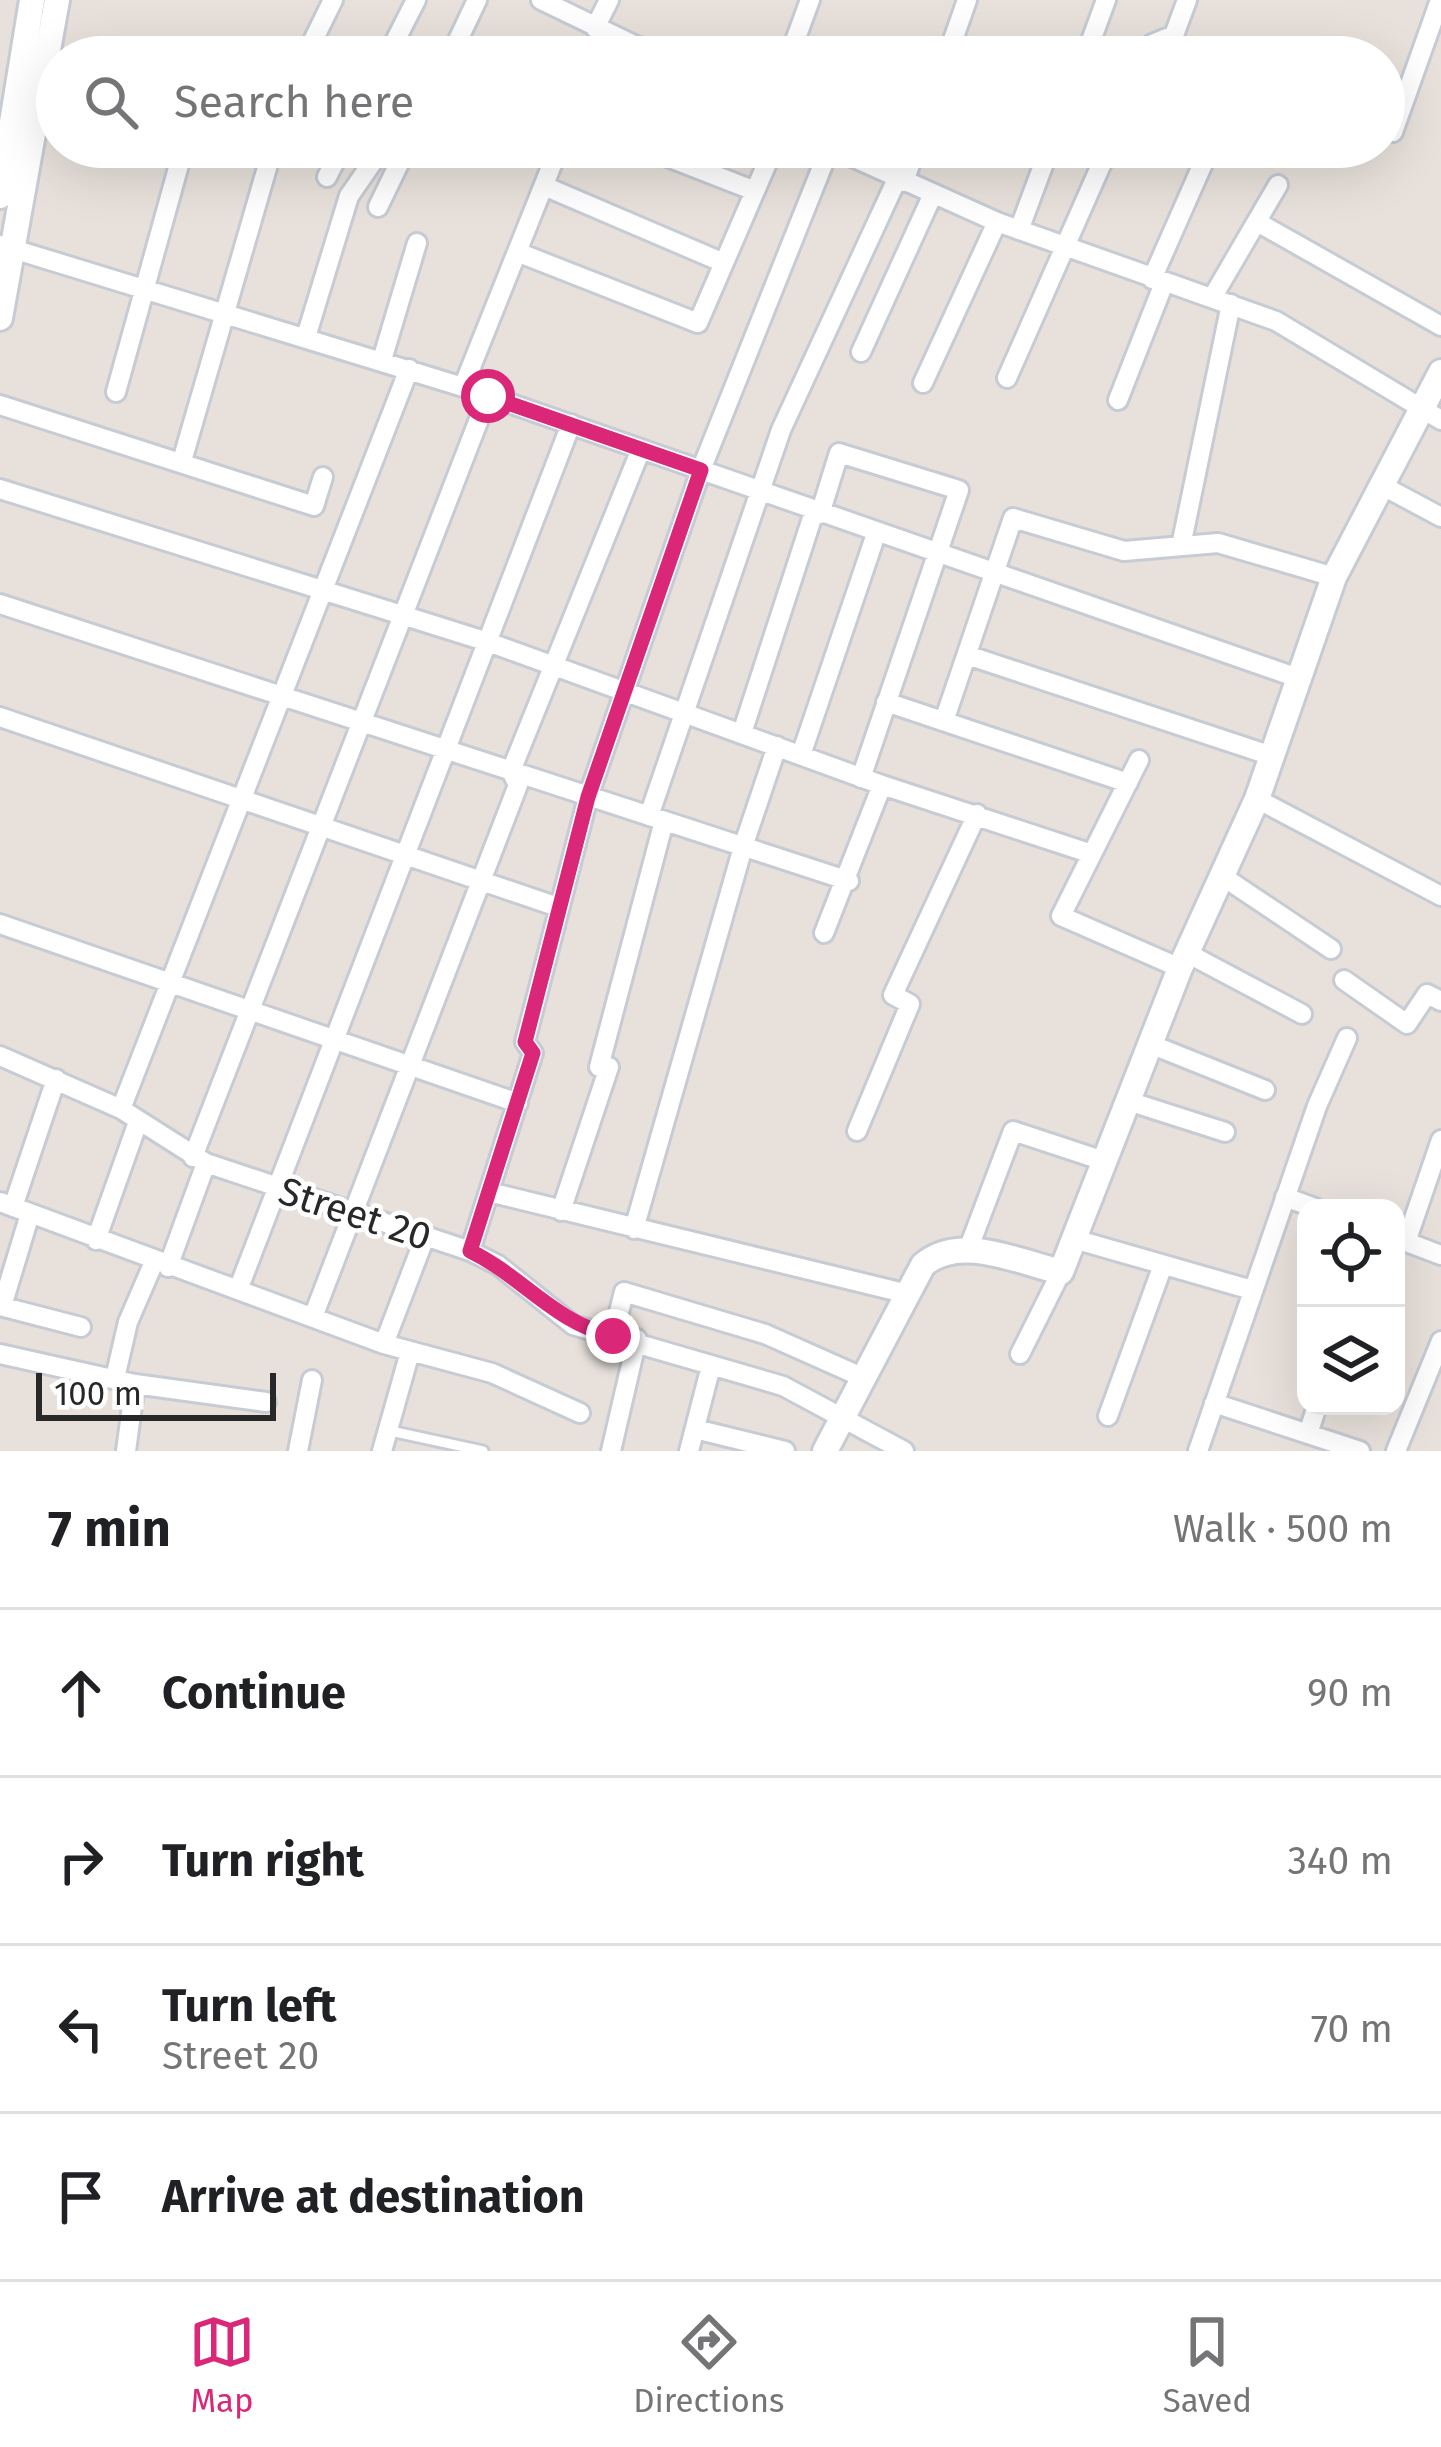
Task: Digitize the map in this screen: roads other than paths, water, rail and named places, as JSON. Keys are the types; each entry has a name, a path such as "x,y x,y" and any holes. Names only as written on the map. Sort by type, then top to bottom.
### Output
{"street":[{"path":"0,196 12,66 32,0"},
{"path":"49,36 57,0"},
{"path":"315,36 333,0"},
{"path":"398,36 416,0"},
{"path":"459,36 477,0"},
{"path":"542,0 613,36"},
{"path":"599,36 609,0"},
{"path":"797,36 810,0"},
{"path":"954,36 967,0"},
{"path":"1092,36 1106,0"},
{"path":"1172,36 1187,0"},
{"path":"1405,98 1440,0"},
{"path":"0,318 5,246 36,99"},
{"path":"116,392 178,168"},
{"path":"182,461 267,168"},
{"path":"327,177 332,168"},
{"path":"306,337 349,196 368,168"},
{"path":"378,207 396,168"},
{"path":"463,387 551,168"},
{"path":"696,168 755,191"},
{"path":"518,252 698,323 765,168"},
{"path":"470,1251 533,1053 525,1042 588,797 701,470 822,168"},
{"path":"874,168 997,222 1290,329 1431,414"},
{"path":"561,1211 609,1067 598,1067 657,818 760,493 781,430 907,168"},
{"path":"1019,230 1042,168"},
{"path":"1007,379 1100,168"},
{"path":"1118,400 1202,168"},
{"path":"1181,546 1221,301 1278,185"},
{"path":"544,186 724,263"},
{"path":"861,352 933,194"},
{"path":"923,383 997,222"},
{"path":"1258,223 1441,326"},
{"path":"382,360 417,243"},
{"path":"5,246 463,387 1298,678"},
{"path":"121,1109 409,369"},
{"path":"1020,1354 1061,1272 1184,960 1257,799 1334,577 1381,485 1431,414 1441,372"},
{"path":"115,1378 128,1322 161,1264 250,1012 488,396"},
{"path":"0,405 314,506 323,477"},
{"path":"238,1290 571,424"},
{"path":"511,772 641,449"},
{"path":"742,733 839,453 959,490 861,778"},
{"path":"1381,485 1441,517"},
{"path":"0,489 626,688 861,778 1092,854"},
{"path":"944,721 1013,518 1124,551 1217,543 1334,577"},
{"path":"801,755 876,533"},
{"path":"0,604 849,881"},
{"path":"967,655 1271,756"},
{"path":"886,702 1128,783"},
{"path":"0,717 558,907"},
{"path":"634,1229 742,847 777,746"},
{"path":"1139,760 1060,916 1184,960 1302,1014"},
{"path":"313,1317 518,785 511,772"},
{"path":"824,933 849,881 882,785"},
{"path":"1257,799 1441,896"},
{"path":"857,1131 910,1004 893,995 977,814"},
{"path":"1222,876 1331,949"},
{"path":"0,924 518,1103"},
{"path":"1344,980 1407,1024 1427,994 1441,1001"},
{"path":"1198,1451 1285,1196 1347,1038"},
{"path":"1150,1044 1265,1090"},
{"name":"Street 20","path":"0,1056 121,1109 200,1160 275,1190 498,1264 573,1325 638,1340 783,1386 904,1451"},
{"path":"56,1079 14,1208 1,1306 81,1327"},
{"path":"1128,1101 1225,1132"},
{"path":"96,1240 138,1121"},
{"path":"968,1250 1013,1131 1104,1161"},
{"path":"1405,1230 1441,1140"},
{"path":"489,1192 908,1294"},
{"path":"1285,1196 1297,1201"},
{"path":"14,1208 384,1344 492,1373 580,1413"},
{"path":"384,1344 425,1237"},
{"path":"1074,1239 1252,1290"},
{"path":"1405,1242 1441,1255"},
{"path":"825,1451 908,1294 935,1254 968,1250 1061,1272"},
{"path":"1108,1416 1163,1265"},
{"path":"613,1336 624,1292 766,1334 864,1378"},
{"path":"611,1451 638,1340"},
{"path":"1396,1451 1441,1341"},
{"path":"382,1451 410,1352"},
{"path":"0,1354 135,1384 266,1402"},
{"path":"689,1451 711,1366"},
{"path":"298,1451 312,1380"},
{"path":"127,1451 135,1384"},
{"path":"1214,1402 1360,1451"},
{"path":"1308,1434 1314,1415"},
{"path":"695,1429 785,1451"}],"lane":[{"path":"386,1430 483,1451"}]}
